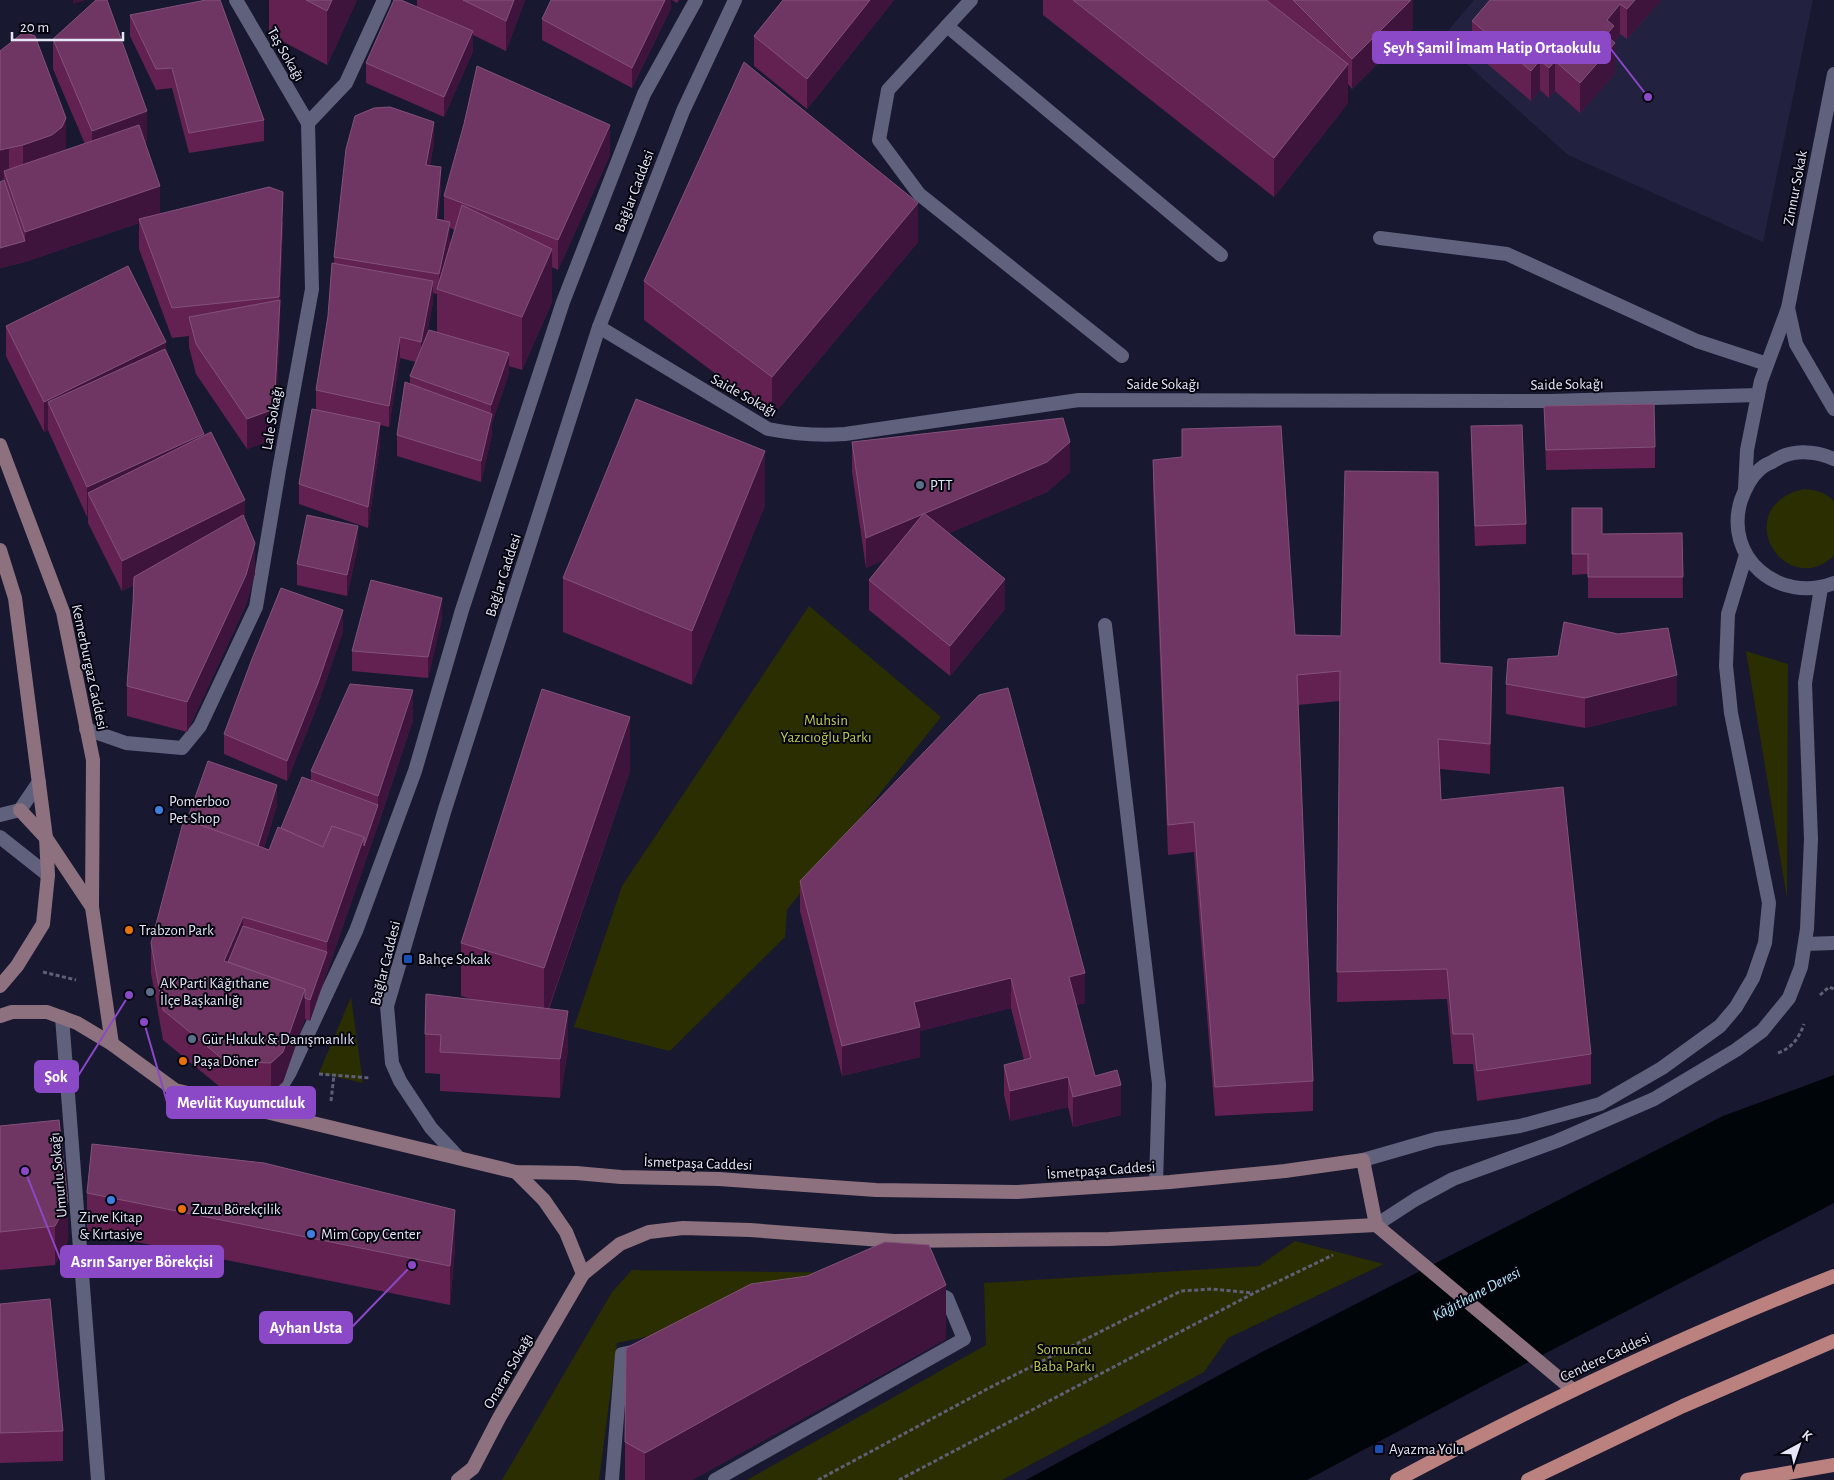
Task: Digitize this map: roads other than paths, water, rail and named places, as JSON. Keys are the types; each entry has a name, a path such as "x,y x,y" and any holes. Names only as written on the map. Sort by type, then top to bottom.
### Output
{"main road":[{"name":"Kemerburgaz Caddesi","path":"0,445 63,612 93,760 92,907 112,1044"},
{"path":"0,550 15,598 46,838 48,875 43,924 17,966 0,986"},
{"path":"20,810 46,838 92,907"},
{"name":"İsmetpaşa Caddesi","path":"0,1016 12,1012 48,1012 77,1023 112,1044 175,1090 516,1172 719,1179 876,1190 1016,1192 1156,1183 1285,1171 1363,1160"},
{"path":"1363,1160 1376,1225 1573,1390"},
{"path":"516,1172 544,1200 566,1232 583,1274 620,1244 649,1232 683,1228 741,1230 894,1241 1109,1239 1376,1225"},
{"name":"Onaran Sokağı","path":"458,1480 473,1468 499,1418 583,1274"},
{"name":"Cendere Caddesi","path":"1397,1480 1573,1390 1665,1347 1834,1276"},
{"path":"1528,1480 1683,1406 1834,1341"},
{"path":"1747,1480 1834,1465"}],"street":[{"name":"Taş Sokağı","path":"236,0 308,124"},
{"path":"308,124 346,83 384,0"},
{"name":"Bağlar Caddesi","path":"247,1107 279,1090 290,1072 356,931 415,770 462,610 563,302 644,94 696,0"},
{"name":"Bağlar Caddesi","path":"459,1158 431,1128 400,1081 392,1063 387,1006 446,808 598,327 683,111 736,0"},
{"path":"971,0 888,90 879,140 919,194 1122,356"},
{"path":"947,26 1221,254"},
{"name":"Zinnur Sokak","path":"1788,308 1834,74"},
{"name":"Lale Sokağı","path":"86,729 126,743 182,748 200,726 256,607 312,288 308,124"},
{"path":"1380,238 1507,254 1697,341 1767,364"},
{"path":"1788,308 1767,364 1758,395 1746,450 1744,489 1738,511 1738,534 1746,555 1757,569 1771,580 1787,587 1803,589 1820,588 1834,584"},
{"path":"1788,308 1796,344 1834,409"},
{"name":"Saide Sokağı","path":"598,327 768,428 792,434 814,436 845,434 1079,400 1550,401 1758,395"},
{"path":"1744,489 1759,470 1778,458 1800,452 1822,454 1834,459"},
{"path":"1363,1160 1436,1138 1520,1126 1600,1104 1670,1062 1720,1026 1736,1007 1753,978 1765,943 1769,903 1731,713 1726,666 1728,614 1746,555"},
{"path":"1376,1225 1416,1199 1453,1179 1557,1142 1654,1099 1736,1050 1762,1031 1790,998 1801,968 1808,929 1811,839 1805,683 1820,588"},
{"path":"1105,625 1159,1084 1156,1183"},
{"path":"0,815 20,810 39,782"},
{"path":"0,837 48,875"},
{"path":"1805,944 1834,943"},
{"name":"Umurlu Sokağı","path":"62,1017 98,1480"},
{"path":"891,1258 894,1241"},
{"path":"714,1480 964,1339 947,1298 922,1288"},
{"path":"612,1480 622,1354 651,1348"}],"water":[{"name":"Kâğıthane Deresi","path":"1834,1075 1834,1203 1307,1480 1026,1480 1260,1353 1723,1116"}],"place":[{"name":"Şeyh Şamil İmam Hatip Ortaokulu","path":"1648,97"},
{"name":"PTT","path":"920,485"},
{"name":"Pomerboo Pet Shop","path":"159,810"},
{"name":"Trabzon Park","path":"129,930"},
{"name":"Bahçe Sokak","path":"408,959"},
{"name":"AK Parti Kâğıthane İlçe Başkanlığı","path":"150,992"},
{"name":"Şok","path":"129,995"},
{"name":"Mevlüt Kuyumculuk","path":"144,1022"},
{"name":"Gür Hukuk & Danışmanlık","path":"192,1039"},
{"name":"Paşa Döner","path":"183,1061"},
{"name":"Asrın Sarıyer Börekçisi","path":"25,1171"},
{"name":"Zirve Kitap & Kırtasiye","path":"111,1200"},
{"name":"Zuzu Börekçilik","path":"182,1209"},
{"name":"Mim Copy Center","path":"311,1234"},
{"name":"Ayhan Usta","path":"412,1265"},
{"name":"Ayazma Yolu","path":"1379,1449"}],"park label":[{"name":"Muhsin Yazıcıoğlu Parkı","path":"826,728"},
{"name":"Somuncu Baba Parkı","path":"1064,1358"}]}
